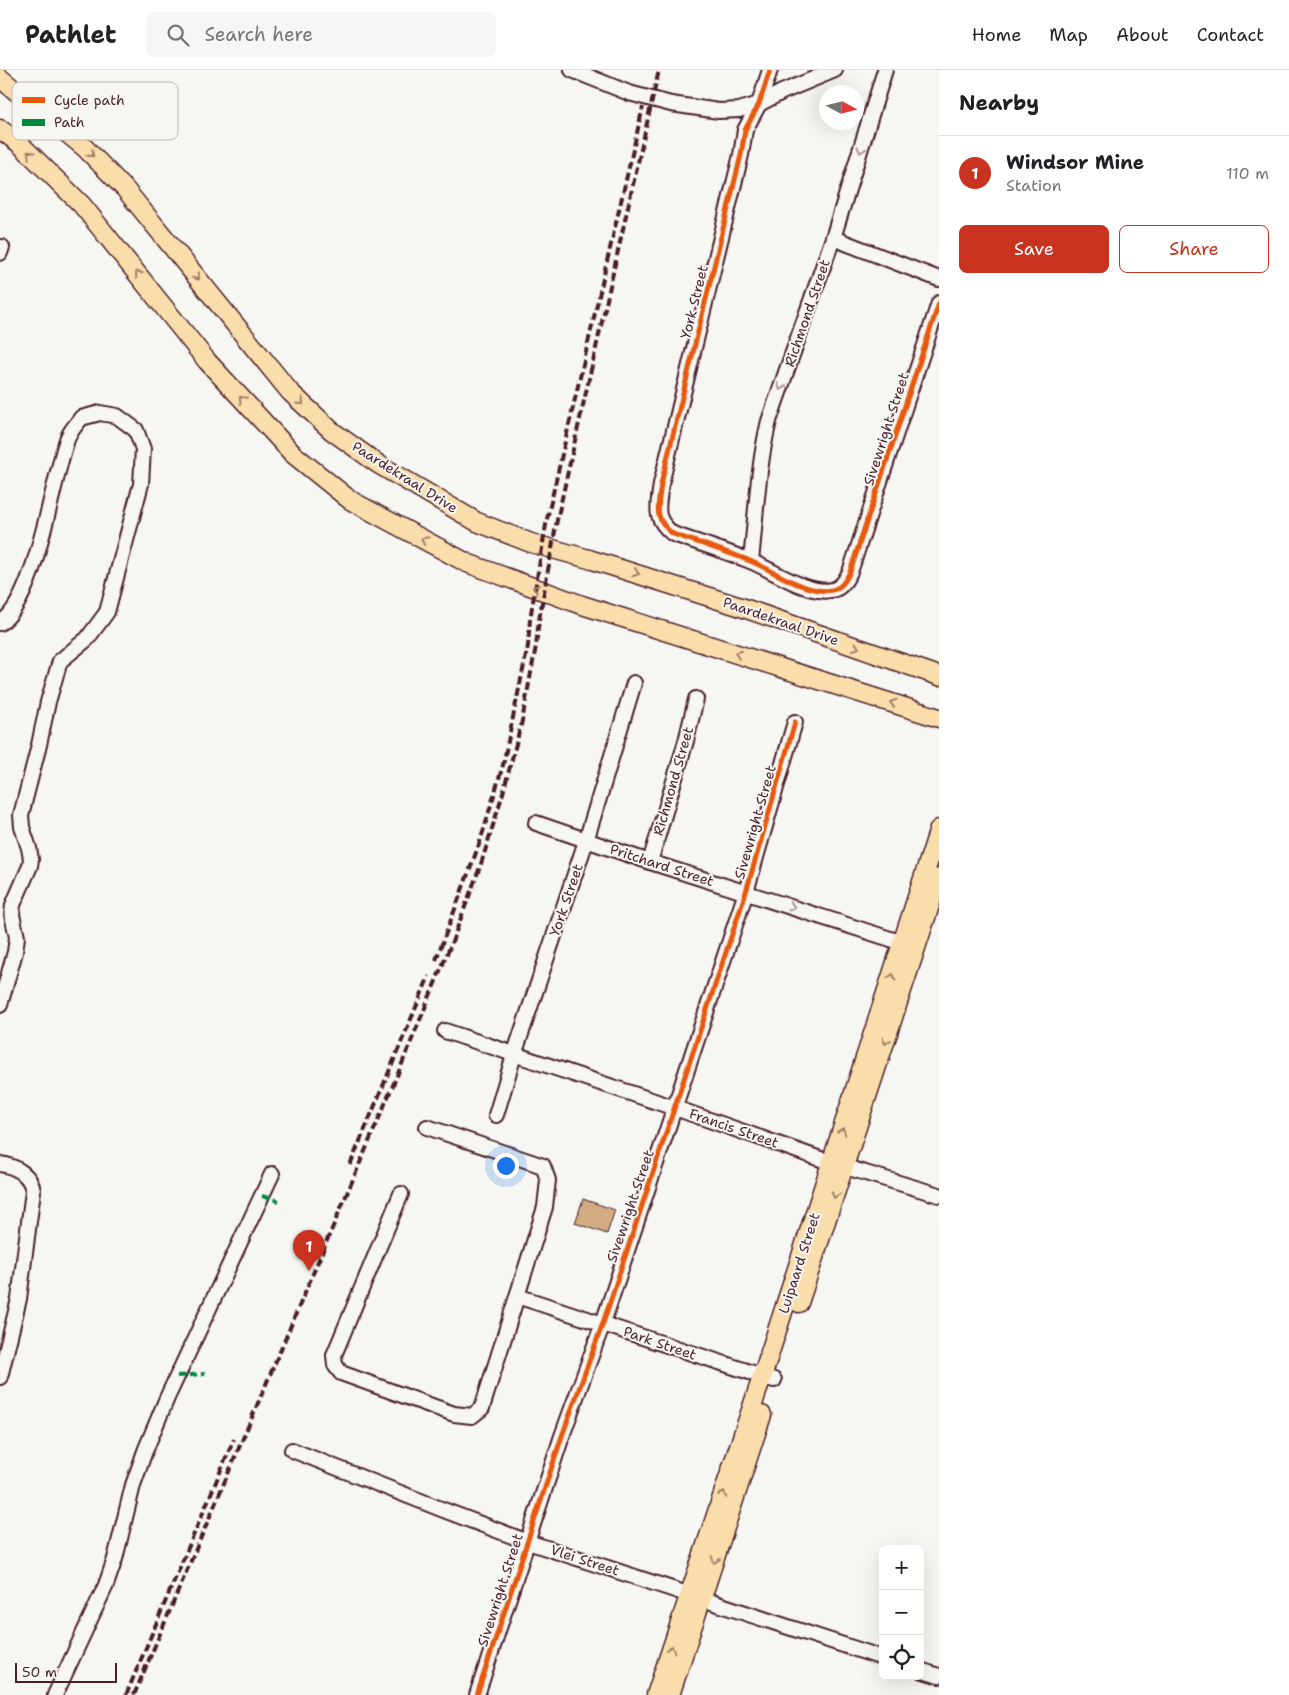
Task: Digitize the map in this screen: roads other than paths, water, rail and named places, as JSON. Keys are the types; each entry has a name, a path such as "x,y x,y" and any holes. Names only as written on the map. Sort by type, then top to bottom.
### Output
{"main road":[{"name":"Paardekraal Drive","path":"0,78 12,88"},
{"path":"0,128 12,138"},
{"path":"15,140 82,205 207,361 293,454 350,500 467,563 582,604 939,718"},
{"name":"Paardekraal Drive","path":"75,140 125,189 290,392 332,431 378,464 477,522 531,543 589,559 741,607 939,676"},
{"name":"Luipaard Street","path":"838,1164 903,942 939,829"},
{"name":"Luipaard Street","path":"670,1695 696,1596 838,1164 939,878"},
{"name":"Luipaard Street","path":"656,1695 696,1596"}],"street":[{"path":"572,70 630,93 671,104 719,112 739,110 759,104 782,92 835,70"},
{"path":"759,104 770,70"},
{"name":"Richmond Street","path":"751,561 760,473 767,428 833,238 886,70"},
{"name":"York Street","path":"658,508 661,484 741,155 745,130 759,104"},
{"path":"833,238 939,279"},
{"name":"Sivewright Street","path":"658,508 664,526 674,534 751,561 804,586 822,591 835,590 843,584 850,572 939,303"},
{"path":"0,623 17,605 31,574 56,476 69,435 81,418 100,413 117,416 136,430 143,449 141,484 107,612 87,640 60,661 48,702 21,815 22,827 30,848 31,859 14,905 12,915 17,937 15,952 0,1004"},
{"name":"York Street","path":"496,1115 514,1055 586,840 634,683"},
{"name":"Richmond Street","path":"650,862 686,741 696,699"},
{"name":"Sivewright Street","path":"477,1695 562,1436 603,1323 746,892 795,722"},
{"name":"Pritchard Street","path":"536,823 650,862 903,942"},
{"name":"Francis Street","path":"445,1031 838,1164 939,1195"},
{"path":"400,1194 334,1355 335,1365 342,1373 454,1414 472,1416 482,1408 545,1207 548,1180 543,1166 427,1127"},
{"path":"0,1164 16,1169 27,1177 33,1192 19,1299 0,1377"},
{"path":"55,1695 106,1585 115,1559 133,1485 145,1450 167,1398 272,1174"},
{"name":"Park Street","path":"517,1296 768,1379"},
{"name":"Vlei Street","path":"292,1450 528,1542 879,1657"},
{"path":"924,1671 939,1676"}],"railway":[{"path":"134,1695 399,1071 452,942 481,864 503,793 522,721 557,520 659,70"},
{"path":"436,960 480,842 503,765 528,646 530,619 547,519 643,107"},
{"path":"350,1165 429,976"},
{"path":"126,1695 234,1439"}],"place":[{"name":"Windsor Mine","path":"309,1271"}]}
